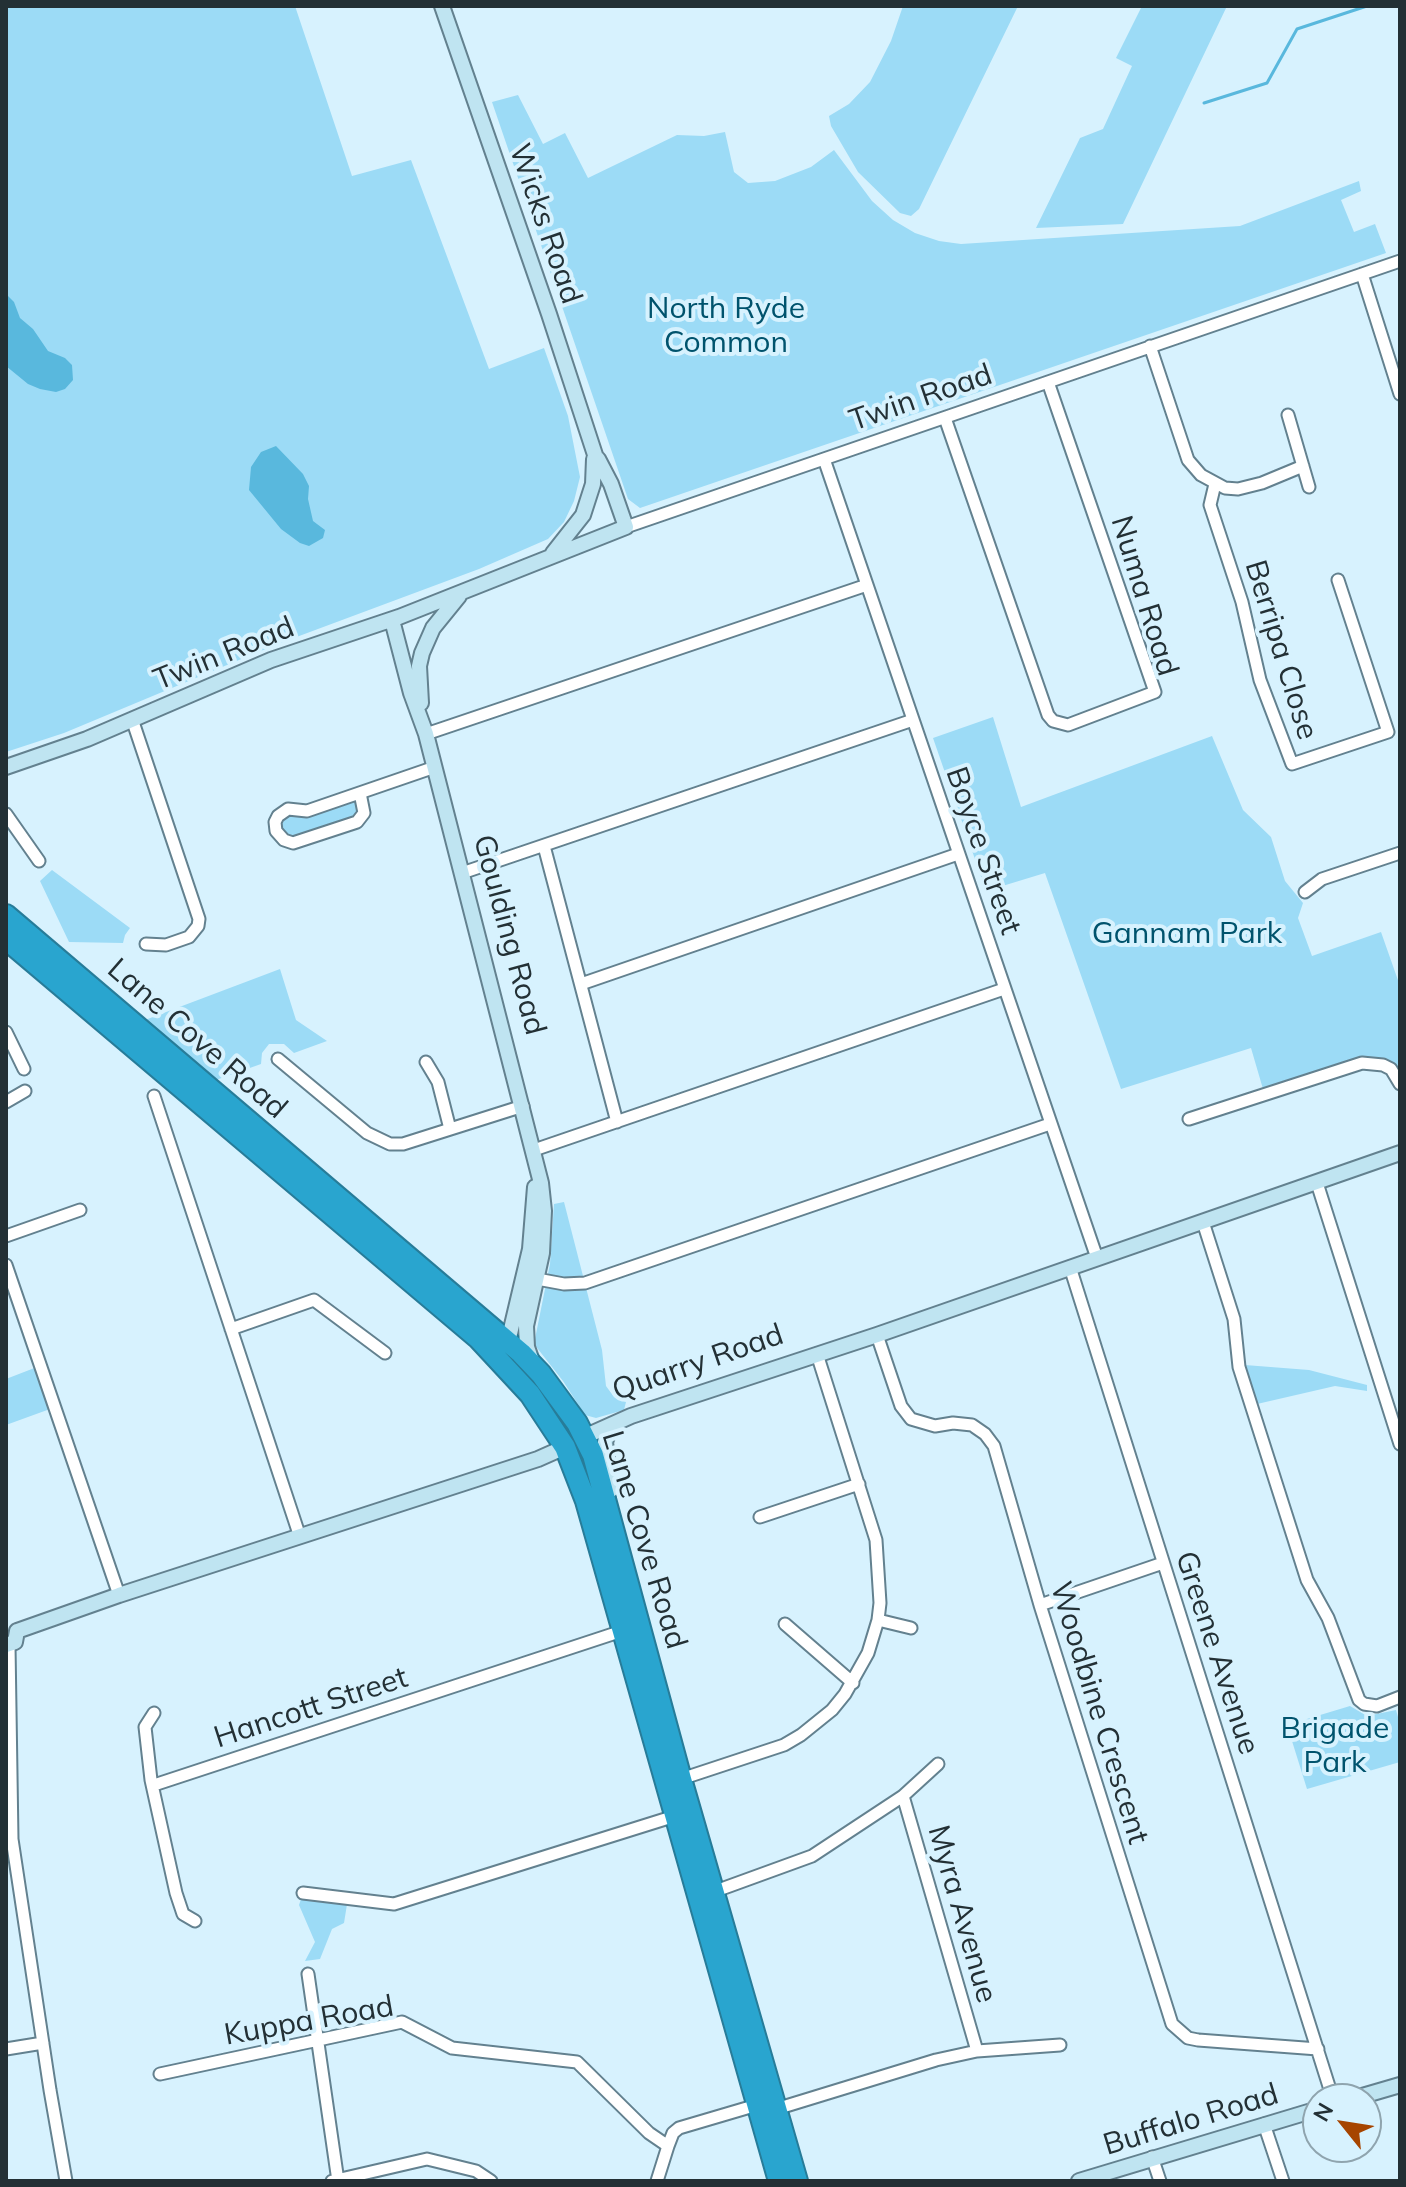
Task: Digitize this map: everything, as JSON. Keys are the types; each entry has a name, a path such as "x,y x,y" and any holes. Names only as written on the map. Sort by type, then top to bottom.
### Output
{"highway":[{"name":"Lane Cove Road","path":"6,915 508,1342 537,1368 562,1400 593,1455 713,1892 766,2107 779,2181"},
{"name":"Lane Cove Road","path":"6,939 457,1320 498,1358 530,1394 565,1447 586,1501 675,1816 766,2107 797,2181"},
{"path":"508,1342 510,1355 530,1394"},
{"name":"Quarry Road","path":"565,1447 584,1437"}],"street":[{"name":"Wicks Road","path":"442,6 596,453 603,486 622,529"},
{"name":"Twin Road","path":"6,767 87,739 271,660 396,619 622,529 1400,261"},
{"path":"1362,274 1400,394"},
{"path":"1150,346 1188,460 1201,475 1215,484 1232,489 1250,487 1303,466"},
{"name":"Numa Road","path":"945,418 1048,715 1053,721 1068,725 1155,692 1048,382"},
{"path":"1288,415 1309,487"},
{"path":"547,559 573,531 587,506 596,453"},
{"name":"Boyce Street","path":"824,459 1097,1258"},
{"name":"Berripa Close","path":"1215,484 1210,505 1242,602 1260,680 1292,764 1388,732 1338,580"},
{"path":"426,734 867,585"},
{"name":"Goulding Road","path":"426,734 419,691 419,666 427,639 462,592"},
{"path":"396,619 419,691"},
{"name":"Goulding Road","path":"396,619 411,693 435,767 523,1106 544,1211 542,1253 508,1342"},
{"path":"132,719 199,919 198,926 189,937 166,945 146,944"},
{"path":"462,873 913,720"},
{"path":"360,793 364,813 357,822 293,843 284,840 276,831 278,816 288,809 307,811 435,767"},
{"path":"6,814 39,861"},
{"path":"544,846 617,1122"},
{"path":"1305,892 1322,879 1400,853"},
{"path":"581,984 958,854"},
{"path":"534,1150 1004,989"},
{"path":"6,1032 24,1069"},
{"path":"278,1059 378,1141 390,1144 403,1144 523,1106"},
{"path":"426,1062 438,1082 450,1129"},
{"path":"1189,1119 1362,1063 1391,1069 1400,1084"},
{"path":"6,1102 25,1091"},
{"path":"154,1096 300,1537"},
{"path":"531,1278 568,1285 585,1283 1050,1124"},
{"name":"Quarry Road","path":"584,1437 631,1416 877,1335 1400,1153"},
{"path":"1317,1183 1400,1444"},
{"path":"6,1236 80,1210"},
{"path":"1203,1222 1234,1319 1239,1367 1307,1580 1328,1618 1359,1700 1377,1706 1400,1697"},
{"path":"6,1265 119,1595"},
{"name":"Greene Avenue","path":"1070,1267 1328,2083"},
{"name":"Goulding Road","path":"531,1278 526,1334 529,1353 537,1368"},
{"path":"231,1329 314,1300 385,1353"},
{"name":"Woodbine Crescent","path":"877,1335 901,1406 911,1419 935,1426 953,1423 972,1425 985,1434 994,1446 1040,1605 1172,2024 1188,2038 1318,2049"},
{"path":"681,1779 784,1745 818,1723 853,1683 868,1653 878,1620 879,1561 876,1540 817,1354"},
{"path":"612,1528 605,1438 631,1416"},
{"name":"Quarry Road","path":"11,1629 538,1459 565,1447"},
{"path":"760,1517 859,1484"},
{"path":"1040,1605 1163,1563"},
{"path":"878,1620 911,1628"},
{"path":"785,1624 853,1683"},
{"path":"11,1629 16,1640 7,1645 12,1839 66,2181"},
{"name":"Hancott Street","path":"154,1785 622,1631"},
{"path":"154,1713 145,1727 151,1780 176,1893 183,1914 195,1921"},
{"path":"903,1796 938,1764"},
{"name":"Myra Avenue","path":"668,2146 673,2133 679,2128 977,2051 903,1796 812,1856 713,1892"},
{"path":"303,1893 394,1904 675,1816"},
{"path":"308,1974 336,2181 427,2159 476,2171 491,2181"},
{"name":"Kuppa Road","path":"160,2074 402,2022 452,2048 577,2062 649,2133 668,2146"},
{"path":"6,2049 43,2043"},
{"path":"977,2051 1060,2045"},
{"name":"Buffalo Road","path":"1079,2181 1302,2113"},
{"path":"1264,2124 1283,2181"},
{"path":"657,2181 668,2146"},
{"path":"1152,2157 1160,2181"}],"green space":[{"path":"6,6 295,6 352,176 411,160 489,369 544,348 568,416 580,477 564,522 548,539 479,569 275,645 64,733 6,752"},
{"path":"903,6 1018,6 919,209 911,216 900,213 858,172 831,126 829,116 849,104 870,82 891,41"},
{"path":"1142,6 1227,6 1123,224 1036,228 1080,138 1103,129 1132,66 1116,58"},
{"name":"North Ryde Common","path":"518,95 543,144 565,133 588,178 677,135 704,136 725,132 734,172 748,183 775,181 811,167 834,150 872,201 893,220 915,233 961,244 1240,226 1359,181 1361,191 1341,200 1354,232 1375,224 1386,253 640,508 628,499 492,102"},
{"name":"Gannam Park","path":"993,717 1021,807 1212,736 1243,810 1271,837 1285,881 1303,903 1298,918 1312,956 1381,932 1400,986 1400,1072 1388,1060 1362,1057 1263,1089 1251,1048 1121,1089 1045,873 986,891 933,738"},
{"path":"355,800 360,807 357,817 296,839 282,835 280,822 285,816"},
{"path":"52,870 130,928 123,943 69,942 40,881"},
{"path":"280,969 296,1020 327,1041 294,1053 284,1044 269,1044 262,1053 261,1064 216,1080 145,1020"},
{"path":"564,1202 602,1350 606,1386 614,1397 626,1402 624,1410 596,1418 585,1415 534,1344 550,1264 554,1204"},
{"path":"1245,1365 1309,1370 1367,1385 1367,1391 1335,1386 1257,1404"},
{"path":"37,1367 50,1409 6,1425 6,1379"},
{"name":"Brigade Park","path":"1350,1706 1367,1716 1396,1710 1400,1724 1400,1762 1307,1789 1287,1725"},
{"path":"303,1893 348,1898 344,1923 332,1929 320,1959 305,1961 315,1942 299,1905"}],"shaded area":[{"path":"6,294 14,302 20,318 33,329 48,351 65,358 72,365 73,380 65,389 56,392 40,389 28,384 6,366"},
{"path":"276,446 303,474 309,486 308,499 313,521 325,530 323,538 309,546 281,529 249,490 251,467 261,452"}],"waterway":[{"path":"1204,103 1267,83 1297,29 1367,6"}]}
